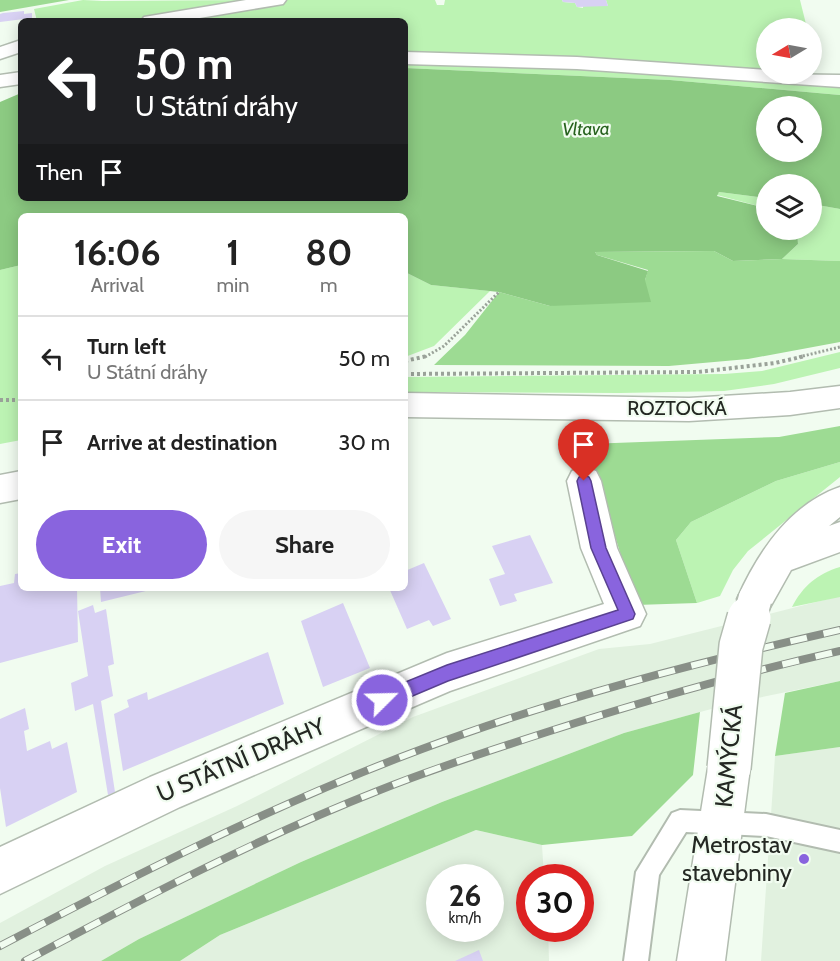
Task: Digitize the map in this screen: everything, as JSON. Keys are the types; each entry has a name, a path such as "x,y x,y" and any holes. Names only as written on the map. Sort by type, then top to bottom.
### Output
{"street":[{"path":"168,18 277,0"},
{"path":"0,52 18,47"},
{"path":"408,58 577,63 840,81"},
{"path":"0,81 18,78"},
{"name":"ROZTOCKÁ","path":"408,405 711,409 805,403 840,397"},
{"name":"U STÁTNÍ DRÁHY","path":"0,871 165,792 447,673 627,614 599,548 585,470"},
{"path":"0,489 18,486"},
{"name":"KAMÝCKÁ","path":"701,961 729,768 741,646 755,599 777,558 816,516 831,504 840,501"},
{"path":"777,558 840,537"}],"lane":[{"path":"636,961 648,872 680,821 766,825 840,841"}],"path":[{"path":"408,360 423,358 444,346 499,292"},
{"path":"408,374 698,372 775,363 840,347"},
{"path":"0,400 18,400"},
{"path":"580,435 585,470"}],"shaded area":[{"path":"0,0 69,0 0,12"},
{"path":"83,0 266,0 155,18 36,18 34,9"},
{"path":"285,0 435,0 437,5 444,5 445,0 562,0 575,3 577,7 583,8 583,6 608,6 606,0 800,0 804,18 756,18 756,69 408,54 408,18 180,18"},
{"path":"408,59 756,79 756,84 840,84 840,95 670,80 408,68"},
{"path":"719,192 756,197 756,205 717,195"},
{"path":"822,206 840,209 840,261 782,259 798,244 798,240 822,240"},
{"path":"714,251 733,261 782,259 840,261 840,342 748,359 669,366 434,365 465,335 499,292 550,306 645,280 648,270 597,255 595,252"},
{"path":"18,266 18,441 0,444 0,270"},
{"path":"408,274 431,285 490,291 434,346 408,356"},
{"path":"840,352 840,368 774,384 724,391 408,392 408,377 724,374 762,371"},
{"path":"840,426 840,462 776,481 691,522 676,540 697,603 636,605 587,444 779,437"},
{"path":"840,462 840,477 748,551 733,570 720,596 697,603 676,540 691,522 776,481"},
{"path":"840,567 840,597 792,607 812,582 824,573"},
{"path":"840,596 840,681 733,703 624,733 442,802 301,862 139,939 101,961 0,961 0,923 105,866 237,806 413,717 599,649 650,644"},
{"path":"840,681 840,747 775,756 785,693"},
{"path":"700,712 693,775 632,836 542,845 476,830 220,935 180,961 101,961 139,939 301,862 442,802 624,733"},
{"name":"Metrostav stavebniny","path":"840,747 840,961 761,961 775,756"},
{"path":"476,830 542,845 543,864 516,864 516,942 548,942 549,961 180,961 220,935"}],"water":[{"name":"Vltava","path":"408,68 670,80 840,95 840,209 822,206 822,174 756,174 756,197 719,192 717,196 756,206 756,240 798,240 798,244 782,259 733,261 714,251 595,252 597,255 648,271 645,280 651,302 550,306 499,292 431,285 408,274 408,213 18,213 18,266 0,270 0,102 18,94 18,201 408,201"}],"building":[{"path":"562,0 606,0 608,6 577,7 575,3"},
{"path":"24,11 24,14 32,13 32,18 0,22 0,14"},
{"path":"530,535 553,583 514,594 517,601 500,606 489,579 505,574 492,546"},
{"path":"424,563 451,619 433,626 429,620 407,629 390,591 408,591 408,570"},
{"path":"15,574 18,574 18,591 77,591 78,642 0,663 0,586 14,583"},
{"path":"100,591 146,591 101,602"},
{"path":"343,603 370,668 323,687 301,621"},
{"path":"93,605 95,613 106,609 114,664 108,666 113,696 101,701 115,792 108,795 93,704 75,711 71,683 88,676 78,611"},
{"path":"268,652 284,704 123,771 114,714 129,707 127,700 147,692 148,700"},
{"path":"25,708 29,729 24,731 27,751 50,741 52,749 67,742 77,792 6,827 0,788 0,719"},
{"path":"479,950 483,961 455,961"}],"railway":[{"path":"0,946 103,892 261,816 422,749 525,713 629,682 840,630"},
{"path":"25,961 156,892 289,828 401,782 484,752 620,709 729,678 840,651"}],"place":[{"name":"Metrostav stavebniny","path":"804,859"}],"route":[{"path":"382,700 447,673 627,614 599,548 584,481"}]}
